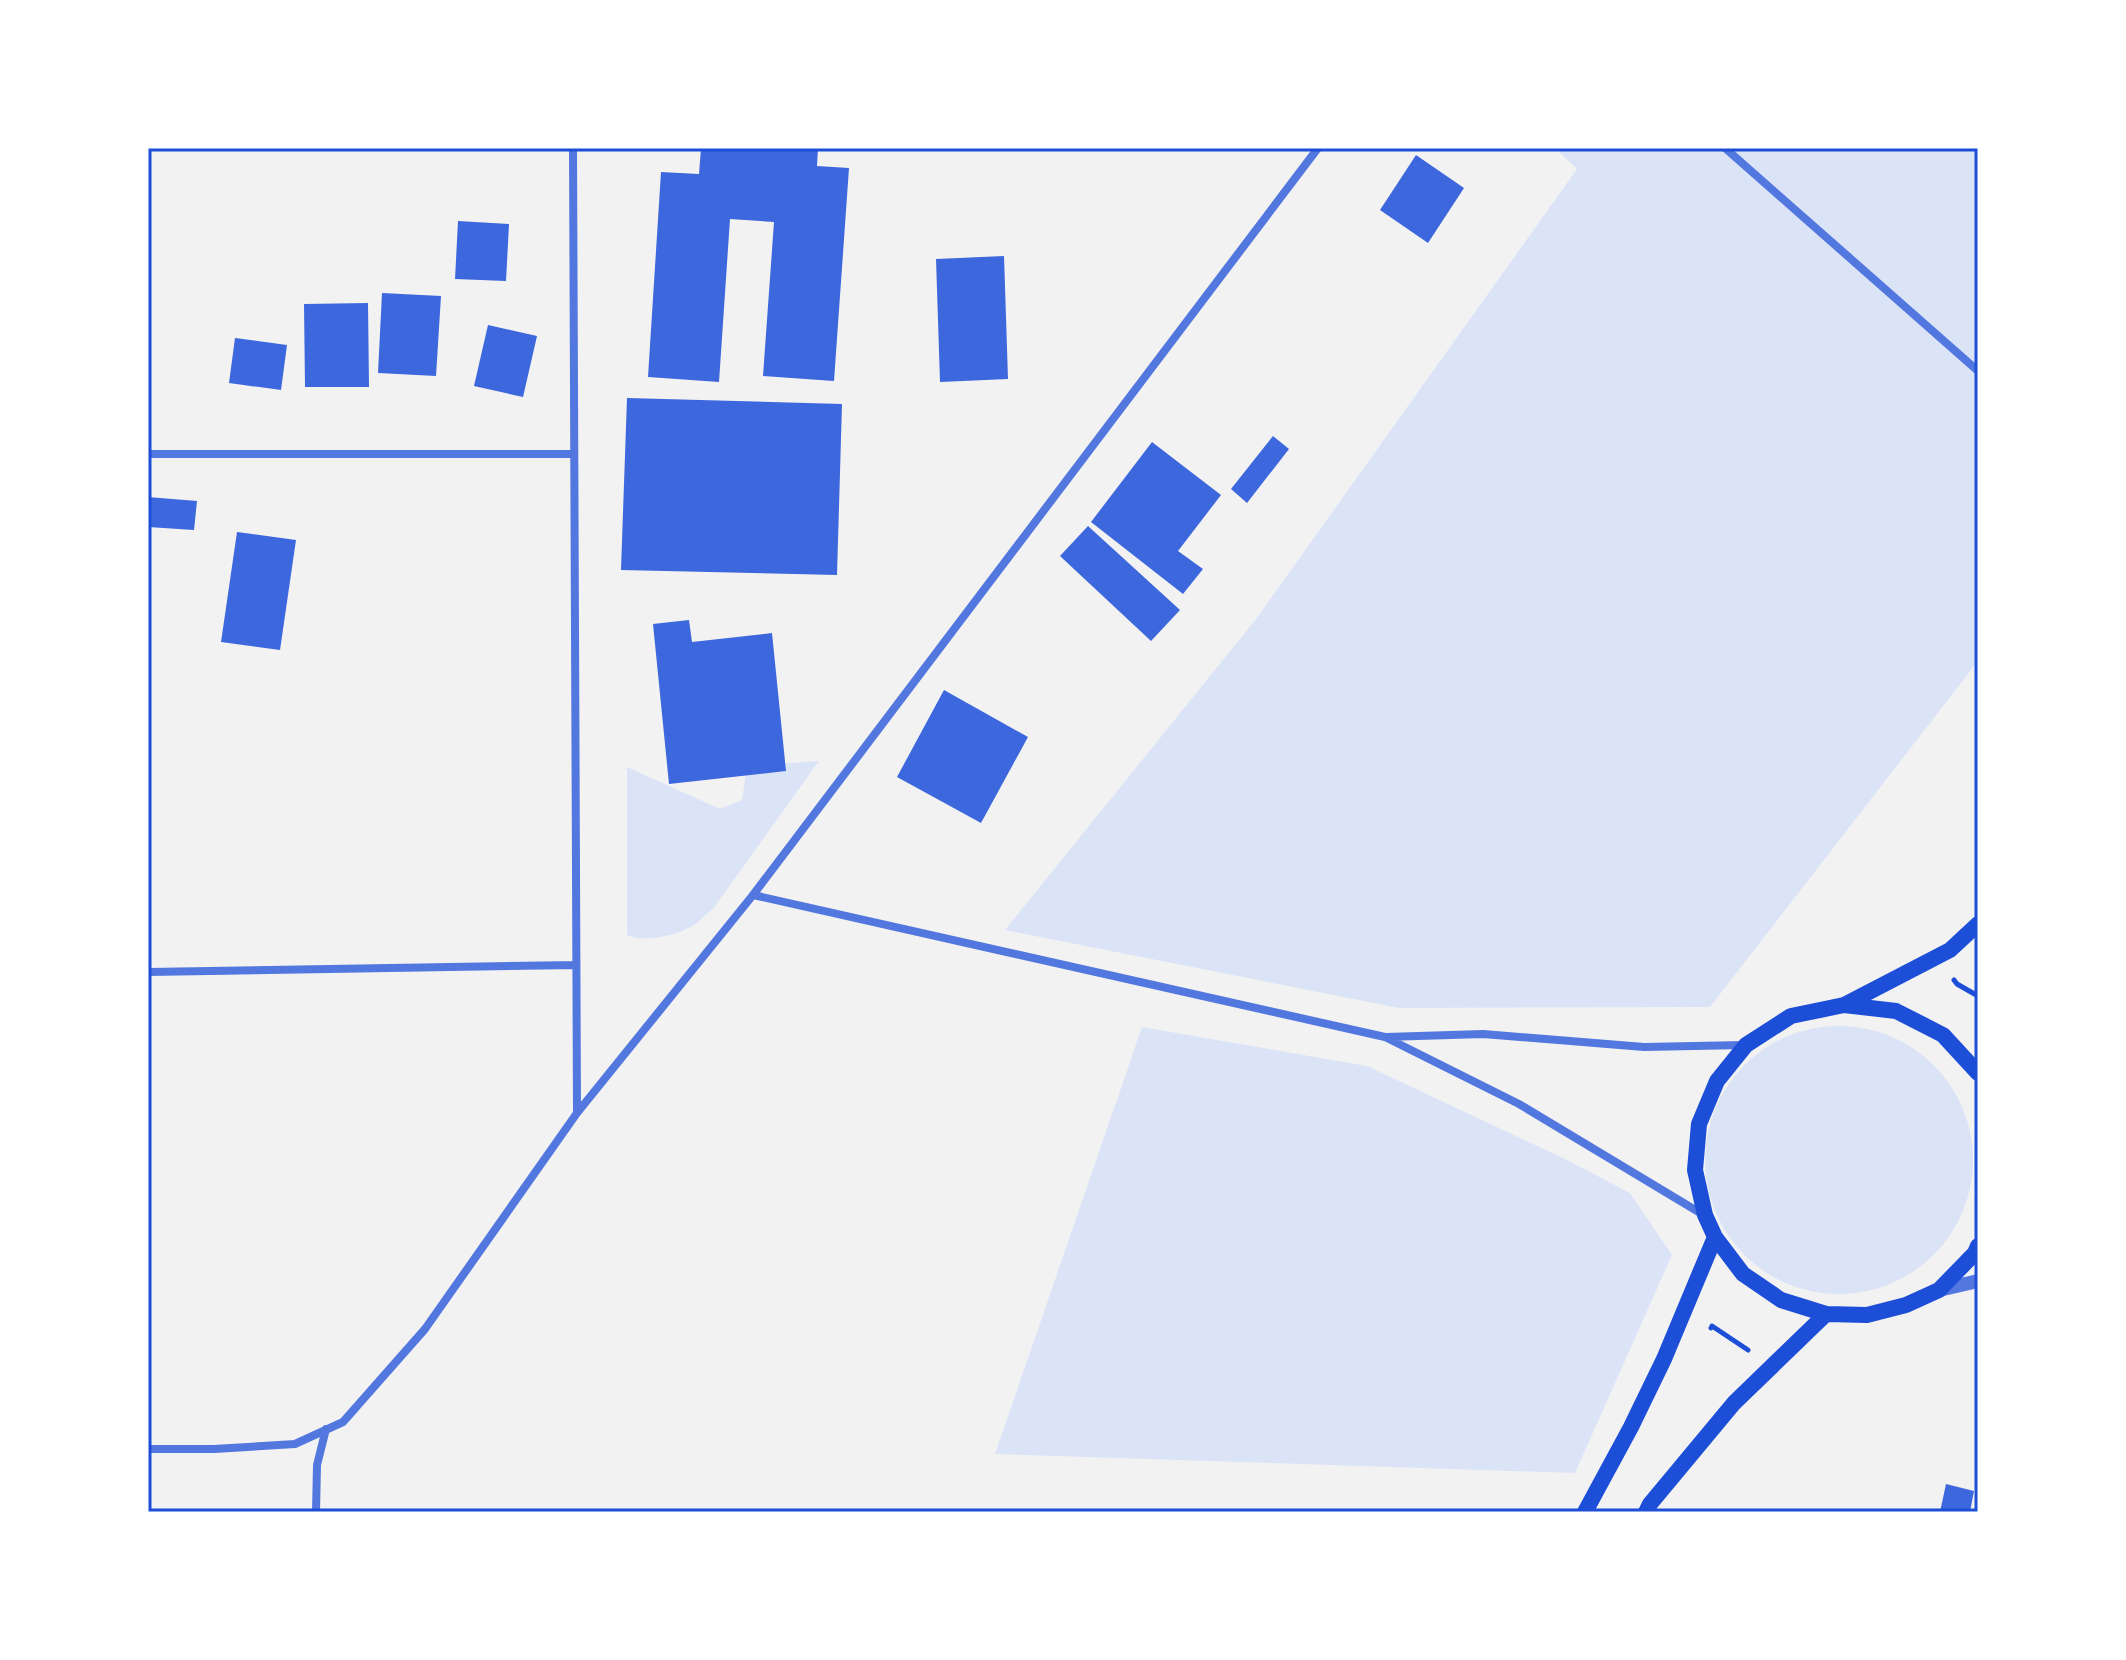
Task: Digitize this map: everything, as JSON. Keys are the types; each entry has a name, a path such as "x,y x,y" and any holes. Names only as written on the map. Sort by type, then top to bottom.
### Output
{"main road":[{"path":"1978,924 1950,950 1844,1005 1791,1016 1746,1045 1717,1081 1699,1124 1695,1170 1705,1215 1715,1237 1743,1274 1781,1300 1826,1314 1867,1315 1906,1305 1939,1290 1978,1246"},
{"path":"1844,1005 1896,1011 1943,1035 1978,1073"},
{"path":"1585,1512 1664,1359 1715,1237"},
{"path":"1646,1512 1734,1403 1826,1314"}],"street":[{"path":"573,148 577,1113"},
{"path":"148,1449 295,1444 343,1422 425,1329 577,1113 753,895 1318,148"},
{"path":"1725,148 1978,371"},
{"path":"148,454 574,454"},
{"path":"753,895 1385,1037 1519,1104 1705,1215"},
{"path":"148,972 576,965"},
{"path":"1385,1037 1483,1034 1644,1047 1746,1045"},
{"path":"1939,1290 1978,1281"},
{"path":"316,1512 317,1465 326,1429"}],"path":[{"path":"1706,1339 1712,1326 1771,1367"}],"shaded area":[{"path":"1555,148 1978,148 1978,661 1710,1007 1399,1008 1005,930 1256,619 1577,169"},
{"path":"819,761 713,909 692,926 677,933 651,938 627,935 627,767 720,809 742,800 747,766"},
{"path":"1839,1026 1890,1036 1934,1065 1963,1109 1973,1160 1963,1211 1934,1255 1890,1284 1839,1294 1788,1284 1744,1255 1715,1211 1705,1160 1715,1109 1744,1065 1788,1036"},
{"path":"1142,1027 1367,1066 1630,1193 1672,1255 1575,1473 995,1454"}],"building":[{"path":"701,148 818,148 817,166 849,168 834,381 763,376 774,222 730,219 719,382 648,377 661,172 699,174"},
{"path":"1416,155 1464,188 1428,243 1380,210"},
{"path":"458,221 509,224 506,281 455,279"},
{"path":"1004,256 1008,379 940,382 936,259"},
{"path":"382,293 441,296 436,376 378,373"},
{"path":"368,303 369,387 305,387 304,304"},
{"path":"488,325 537,336 523,397 474,386"},
{"path":"235,338 287,345 281,390 229,383"},
{"path":"627,398 842,404 837,575 621,570"},
{"path":"1273,436 1289,449 1247,503 1231,489"},
{"path":"1152,442 1221,495 1178,551 1203,569 1183,594 1091,522"},
{"path":"148,497 197,501 194,530 148,527"},
{"path":"1088,526 1180,610 1151,641 1060,556"},
{"path":"237,532 296,540 280,650 221,642"},
{"path":"689,620 692,642 772,633 786,771 669,784 653,624"},
{"path":"944,690 1028,737 981,823 897,777"},
{"path":"1946,1484 1974,1491 1970,1512 1940,1512"}]}
